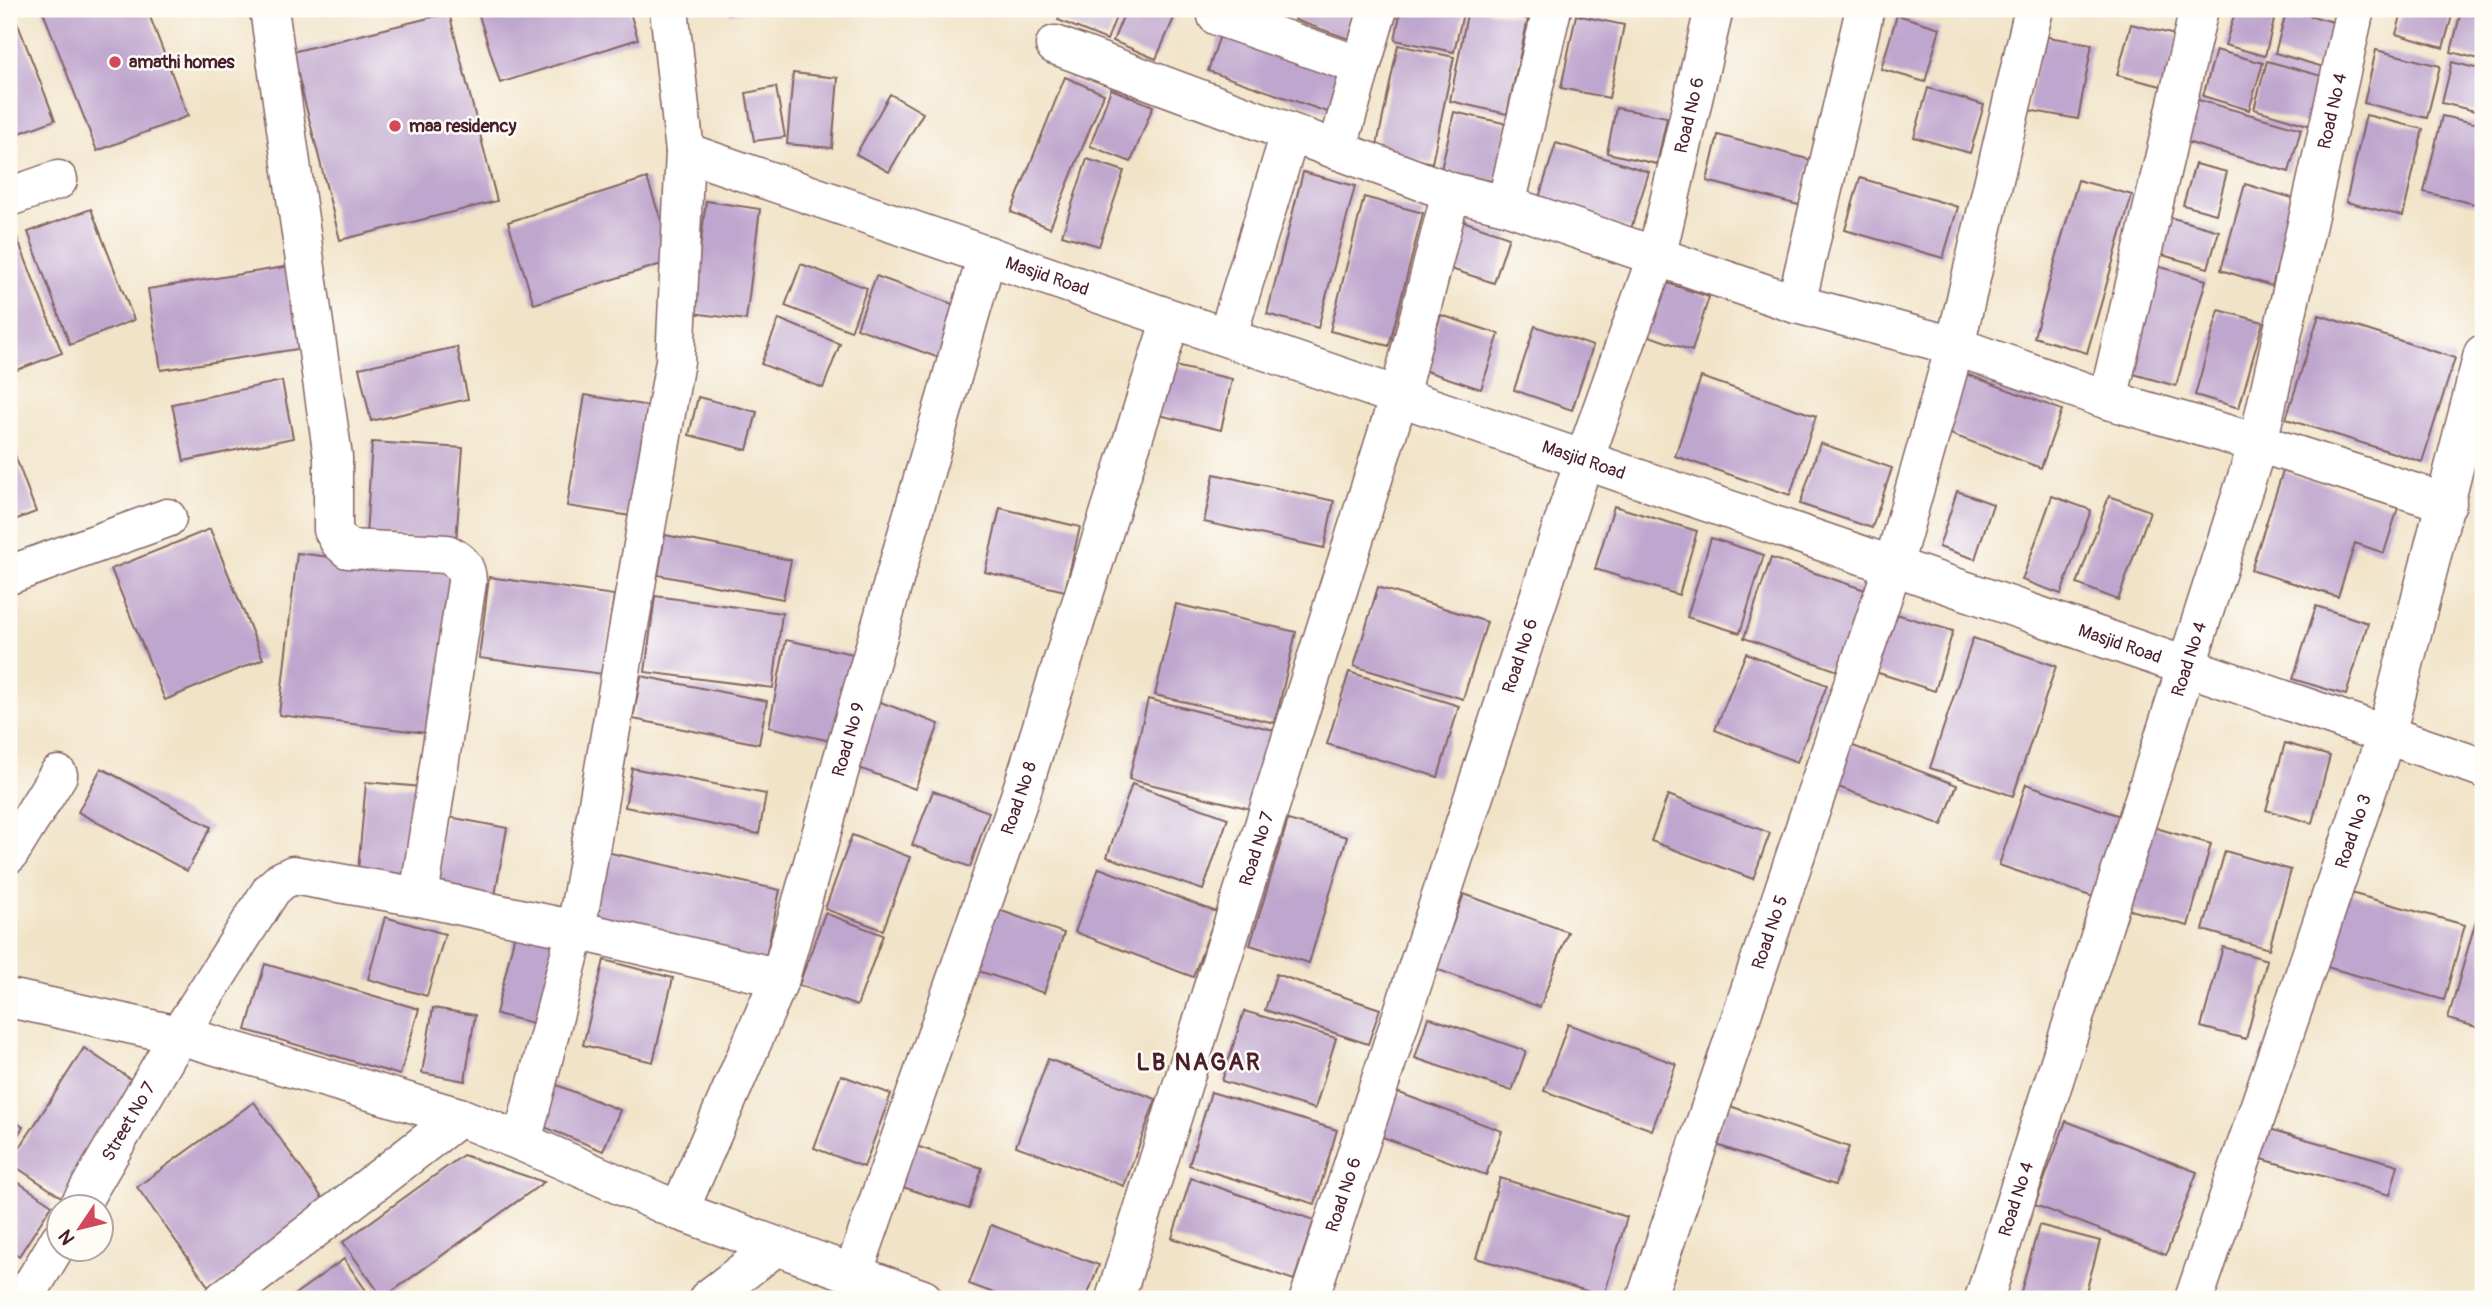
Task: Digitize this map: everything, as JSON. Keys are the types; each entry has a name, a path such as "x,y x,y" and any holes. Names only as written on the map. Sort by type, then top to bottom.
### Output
{"street":[{"path":"269,9 333,457 333,530 339,541 348,549 447,554 459,560 467,571 419,897"},
{"path":"522,1142 576,930 675,361 685,152 669,9"},
{"path":"1337,150 1378,9"},
{"path":"1506,205 1552,9"},
{"name":"Road No 6","path":"1309,1299 1584,460 1656,258 1714,9"},
{"path":"1796,304 1865,9"},
{"name":"Road No 5","path":"1646,1299 1893,566 1955,346 2034,9"},
{"path":"2108,400 2199,9"},
{"name":"Road No 4","path":"1984,1299 2258,443 2355,9"},
{"path":"1217,16 1361,66"},
{"path":"1055,45 1451,192 1506,205 1796,304 1955,346 2108,400 2258,443 2447,503"},
{"path":"1227,337 1290,134"},
{"name":"Masjid Road","path":"685,152 2483,768"},
{"path":"9,197 58,180"},
{"name":"Road No 7","path":"1115,1299 1399,396 1451,192"},
{"name":"Road No 9","path":"679,1211 780,978 987,255"},
{"name":"Road No 8","path":"853,1274 1020,796 1171,318"},
{"name":"Road No 3","path":"2193,1299 2386,735 2483,354"},
{"path":"9,575 167,518"},
{"path":"9,854 58,775"},
{"name":"Street No 7","path":"87,1192 179,1035 272,889 293,875 419,897 576,930 780,978"},
{"path":"9,998 179,1035 459,1117 679,1211 923,1299"},
{"path":"224,1299 459,1117"},
{"path":"708,1299 775,1247"},
{"path":"24,1299 46,1262"}],"building":[{"path":"9,9 12,9 55,120 9,137"},
{"name":"amathi homes","path":"42,9 147,9 188,116 97,151"},
{"path":"477,9 629,9 638,39 500,83"},
{"path":"728,9 752,9 752,10 729,14"},
{"path":"1062,9 1119,9 1107,40 1058,20"},
{"path":"1126,9 1178,9 1156,59 1113,41"},
{"path":"1225,9 1283,9 1274,31"},
{"path":"1299,9 1366,9 1355,41 1295,20"},
{"path":"1401,9 1464,9 1454,52 1395,40"},
{"path":"1468,9 1482,9 1528,19 1507,114 1450,101"},
{"path":"2236,9 2277,9 2265,56 2225,45"},
{"path":"2287,9 2340,24 2327,68 2275,53"},
{"path":"2403,9 2454,9 2443,48 2396,34"},
{"path":"2461,11 2483,16 2483,60 2451,52"},
{"name":"maa residency","path":"449,13 497,201 340,240 292,52"},
{"path":"1576,15 1624,25 1609,98 1561,88"},
{"path":"1897,15 1940,28 1925,82 1881,69"},
{"path":"1224,23 1349,67 1333,114 1208,71"},
{"path":"2131,24 2179,36 2165,87 2117,75"},
{"path":"2041,36 2092,44 2078,119 2028,110"},
{"path":"1398,45 1454,57 1432,163 1376,150"},
{"path":"2216,50 2263,63 2249,110 2203,96"},
{"path":"2376,50 2440,66 2427,118 2364,103"},
{"path":"2267,61 2325,77 2311,126 2254,109"},
{"path":"2452,62 2483,70 2483,113 2442,103"},
{"path":"793,73 838,78 832,148 787,144"},
{"path":"1065,77 1104,94 1050,228 1011,212"},
{"path":"776,87 785,137 754,141 746,93"},
{"path":"1928,88 1984,105 1970,153 1914,137"},
{"path":"1111,89 1153,106 1131,162 1090,146"},
{"path":"890,94 923,113 889,172 856,154"},
{"path":"2195,99 2301,129 2289,172 2183,141"},
{"path":"1616,108 1667,117 1657,164 1607,153"},
{"path":"1454,112 1508,124 1496,182 1441,170"},
{"path":"2366,115 2423,129 2403,216 2346,202"},
{"path":"2442,116 2483,125 2483,206 2424,192"},
{"path":"1718,135 1811,160 1799,205 1707,181"},
{"path":"1556,143 1649,172 1631,229 1538,201"},
{"path":"1087,159 1124,171 1099,246 1062,235"},
{"path":"2195,164 2227,172 2216,214 2183,205"},
{"path":"1303,172 1355,186 1318,328 1267,314"},
{"path":"647,178 674,260 534,304 508,222"},
{"path":"1860,178 1958,207 1943,258 1845,230"},
{"path":"2078,180 2132,195 2087,353 2034,337"},
{"path":"2245,184 2296,199 2272,286 2221,270"},
{"path":"1364,197 1423,213 1389,346 1330,331"},
{"path":"706,201 760,209 746,320 692,313"},
{"path":"91,209 134,320 70,345 28,232"},
{"path":"2169,217 2219,231 2208,268 2159,254"},
{"path":"1457,219 1509,237 1494,283 1442,266"},
{"path":"16,235 62,353 9,373 9,238"},
{"path":"2146,263 2206,280 2176,386 2116,369"},
{"path":"801,264 867,288 851,331 785,306"},
{"path":"291,266 304,348 161,370 148,289"},
{"path":"876,276 958,306 939,358 857,328"},
{"path":"1655,279 1709,297 1692,351 1638,332"},
{"path":"2219,310 2263,322 2239,408 2195,395"},
{"path":"1441,315 1499,334 1481,389 1423,370"},
{"path":"2319,315 2455,358 2422,462 2286,419"},
{"path":"779,319 840,344 823,388 761,364"},
{"path":"1535,326 1593,346 1572,410 1514,390"},
{"path":"457,347 468,399 371,421 359,368"},
{"path":"1170,365 1232,379 1221,430 1159,415"},
{"path":"1966,374 2062,410 2041,468 1945,432"},
{"path":"1701,377 1816,416 1790,495 1675,456"},
{"path":"282,381 293,438 184,461 172,404"},
{"path":"585,395 649,406 631,516 567,506"},
{"path":"698,397 757,412 747,450 689,435"},
{"path":"9,439 36,512 9,522"},
{"path":"372,442 463,448 456,542 366,536"},
{"path":"1820,443 1892,468 1872,528 1800,504"},
{"path":"2283,471 2398,508 2384,553 2355,543 2338,597 2251,570"},
{"path":"1214,474 1334,501 1324,548 1204,522"},
{"path":"1957,491 1993,504 1975,559 1939,547"},
{"path":"2052,496 2091,510 2061,594 2022,580"},
{"path":"2109,496 2150,511 2118,600 2077,584"},
{"path":"1614,506 1697,531 1679,595 1595,569"},
{"path":"1000,508 1080,527 1065,591 985,572"},
{"path":"210,529 263,659 165,700 111,569"},
{"path":"665,535 791,560 783,599 658,575"},
{"path":"1711,538 1764,555 1740,633 1687,617"},
{"path":"297,553 453,572 434,734 279,715"},
{"path":"1771,558 1865,590 1838,671 1744,638"},
{"path":"489,577 614,595 603,674 479,658"},
{"path":"1378,587 1487,622 1463,699 1354,666"},
{"path":"655,596 782,613 773,688 645,672"},
{"path":"1176,604 1296,632 1275,723 1155,695"},
{"path":"2316,606 2368,623 2346,695 2293,679"},
{"path":"1886,611 1953,631 1935,691 1869,670"},
{"path":"1973,638 2056,666 2013,796 1930,768"},
{"path":"786,640 853,654 835,742 769,727"},
{"path":"1746,653 1827,685 1797,762 1715,730"},
{"path":"1349,672 1459,706 1438,777 1327,744"},
{"path":"641,676 767,701 759,744 633,719"},
{"path":"1148,699 1274,730 1255,810 1129,779"},
{"path":"875,700 939,724 915,789 851,765"},
{"path":"1845,743 1957,785 1942,825 1830,784"},
{"path":"2285,743 2330,756 2312,823 2266,810"},
{"path":"101,768 211,827 187,871 78,812"},
{"path":"632,768 766,794 759,834 625,807"},
{"path":"366,782 422,787 414,877 358,871"},
{"path":"1132,784 1228,818 1203,890 1107,857"},
{"path":"2026,784 2123,817 2096,898 1999,865"},
{"path":"933,791 989,812 970,867 912,845"},
{"path":"1668,795 1770,833 1753,879 1651,841"},
{"path":"444,816 507,828 494,901 430,888"},
{"path":"1288,820 1347,837 1309,963 1250,945"},
{"path":"2149,826 2211,844 2188,926 2127,909"},
{"path":"852,835 910,857 883,930 825,909"},
{"path":"2225,851 2291,870 2269,949 2203,930"},
{"path":"606,852 780,890 765,961 591,925"},
{"path":"1099,868 1217,912 1193,977 1075,932"},
{"path":"2347,892 2465,925 2444,1000 2327,967"},
{"path":"1464,894 1568,932 1540,1007 1436,969"},
{"path":"996,909 1064,933 1044,993 976,970"},
{"path":"825,913 883,935 857,1006 799,985"},
{"path":"385,917 445,934 427,996 368,979"},
{"path":"2476,920 2483,922 2483,1029 2448,1019"},
{"path":"516,929 557,938 537,1024 496,1014"},
{"path":"2223,947 2267,960 2246,1039 2201,1027"},
{"path":"604,960 673,978 653,1062 583,1045"},
{"path":"265,964 419,1009 400,1075 246,1030"},
{"path":"1276,974 1380,1009 1368,1044 1265,1010"},
{"path":"433,1008 475,1015 465,1081 422,1073"},
{"path":"1244,1011 1336,1038 1315,1109 1222,1081"},
{"path":"1428,1017 1526,1051 1512,1091 1415,1058"},
{"path":"1568,1024 1676,1064 1652,1130 1544,1091"},
{"path":"84,1048 141,1086 71,1192 54,1192 10,1163"},
{"path":"1048,1059 1156,1099 1124,1186 1016,1146"},
{"path":"841,1075 891,1094 864,1167 814,1148"},
{"path":"549,1082 620,1110 603,1151 532,1122"},
{"path":"1394,1091 1502,1131 1486,1175 1377,1135"},
{"path":"1211,1092 1337,1130 1315,1204 1189,1165"},
{"path":"254,1102 328,1206 211,1290 137,1187"},
{"path":"1727,1105 1849,1147 1835,1185 1714,1144"},
{"path":"9,1117 23,1127 9,1148"},
{"path":"2066,1121 2197,1172 2166,1255 2035,1205"},
{"path":"2266,1128 2398,1165 2390,1195 2258,1158"},
{"path":"904,1142 982,1168 969,1209 891,1183"},
{"path":"463,1155 544,1182 383,1298 343,1242"},
{"path":"9,1176 46,1201 46,1214 19,1256 9,1249"},
{"path":"1191,1178 1314,1220 1294,1280 1172,1238"},
{"path":"1500,1178 1627,1217 1604,1296 1476,1258"},
{"path":"991,1225 1099,1265 1086,1299 1010,1299 969,1284"},
{"path":"2039,1225 2100,1241 2084,1299 2019,1299"},
{"path":"344,1259 372,1299 288,1299"}],"place":[{"name":"amathi homes","path":"115,62"},
{"name":"maa residency","path":"395,126"}],"district":[{"name":"LB NAGAR","path":"1199,1062"}]}
